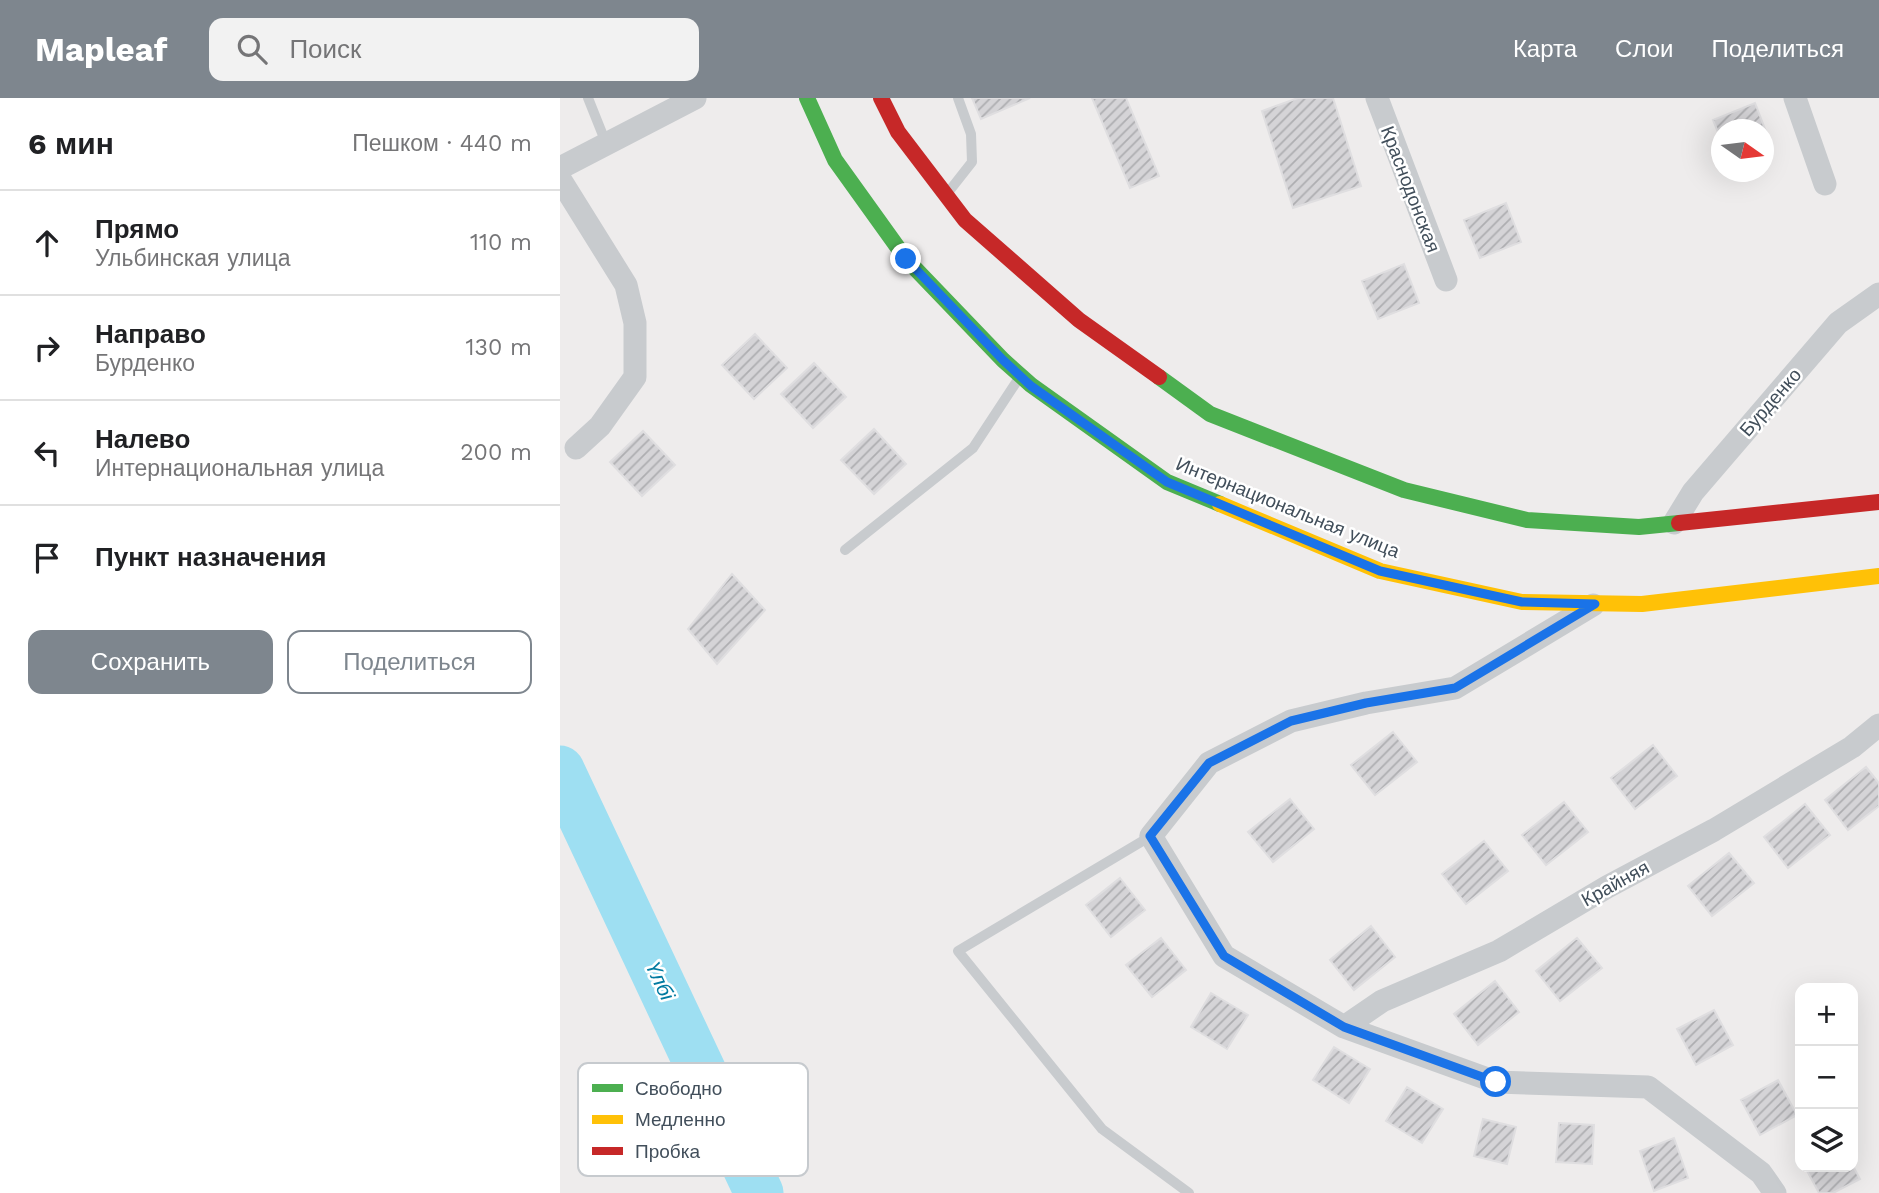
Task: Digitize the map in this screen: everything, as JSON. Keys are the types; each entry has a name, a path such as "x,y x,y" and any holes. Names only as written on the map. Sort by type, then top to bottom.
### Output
{"main road":[{"name":"Интернациональная улица","path":"807,98 835,160 906,259 1031,386 1167,482 1380,571 1522,602 1642,604 1879,576"},
{"path":"881,98 898,132 965,220 1079,320 1210,414 1404,490 1527,520 1639,527 1879,502"}],"street":[{"path":"560,168 695,98"},
{"name":"Краснодонская","path":"1377,98 1446,280"},
{"path":"1794,98 1825,184"},
{"path":"560,179 626,285 635,323 635,377 600,426 576,448"},
{"name":"Бурденко","path":"1674,523 1693,492 1838,323 1879,294"},
{"path":"1595,604 1455,688 1366,703 1291,721 1209,763 1150,836 1224,956 1344,1027 1496,1082 1648,1087 1761,1173 1775,1193"},
{"name":"Крайняя","path":"1344,1027 1382,1001 1499,951 1607,887 1726,823 1852,747 1879,725"}],"lane":[{"path":"589,98 606,143"},
{"path":"946,195 972,162 971,134 958,98"},
{"path":"845,550 973,448 1021,376"},
{"path":"1150,836 958,951 1102,1129 1189,1193"}],"building":[{"path":"972,98 1030,98 981,119"},
{"path":"1092,98 1126,98 1159,176 1130,188"},
{"path":"1298,98 1333,98 1361,186 1293,208 1262,111"},
{"path":"1755,103 1761,119 1715,119"},
{"path":"1506,203 1521,242 1480,258 1464,220"},
{"path":"1404,264 1419,303 1378,319 1362,281"},
{"path":"755,334 787,368 754,399 722,365"},
{"path":"814,363 846,397 813,428 781,394"},
{"path":"874,429 906,464 874,494 841,460"},
{"path":"643,431 675,465 642,496 610,462"},
{"path":"732,574 765,610 717,664 688,629"},
{"path":"1393,732 1417,762 1375,795 1351,765"},
{"path":"1653,745 1677,776 1635,809 1611,778"},
{"path":"1866,767 1879,783 1879,806 1848,830 1825,800"},
{"path":"1290,799 1314,829 1273,862 1248,832"},
{"path":"1564,802 1588,832 1546,865 1522,835"},
{"path":"1805,804 1830,835 1788,868 1764,837"},
{"path":"1484,841 1508,871 1466,904 1442,874"},
{"path":"1729,853 1754,883 1712,916 1688,886"},
{"path":"1120,878 1145,910 1111,937 1086,905"},
{"path":"1371,926 1395,957 1354,990 1330,960"},
{"path":"1161,938 1186,970 1152,997 1126,965"},
{"path":"1577,938 1602,968 1560,1001 1536,971"},
{"path":"1495,981 1519,1012 1478,1045 1454,1014"},
{"path":"1211,993 1248,1015 1227,1049 1191,1027"},
{"path":"1714,1010 1733,1045 1696,1065 1677,1029"},
{"path":"1334,1047 1370,1069 1349,1103 1313,1080"},
{"path":"1778,1080 1795,1116 1760,1135 1741,1100"},
{"path":"1407,1087 1443,1109 1422,1143 1386,1121"},
{"path":"1483,1119 1516,1127 1507,1164 1474,1156"},
{"path":"1559,1123 1594,1125 1592,1164 1556,1162"},
{"path":"1674,1138 1688,1178 1654,1191 1640,1151"},
{"path":"1808,1172 1856,1172 1860,1179 1833,1193 1819,1193"}],"waterway":[{"name":"Үлбі","path":"560,770 698,1063"},
{"name":"Үлбі","path":"751,1176 759,1193"}],"traffic: fast":[{"path":"807,98 835,160 906,259 1003,360 1031,385 1167,482 1220,504"},
{"path":"1159,377 1210,414 1404,490 1527,520 1639,527 1679,523"}],"traffic: slow":[{"path":"1220,504 1380,571 1522,602 1642,604 1879,576"}],"traffic: jam":[{"path":"881,98 898,132 965,220 1079,320 1159,377"},
{"path":"1679,523 1879,502"}],"route":[{"path":"906,259 1031,386 1167,482 1380,571 1522,602 1595,604 1455,688 1366,703 1291,721 1209,763 1150,836 1224,956 1344,1027 1496,1082"}]}
